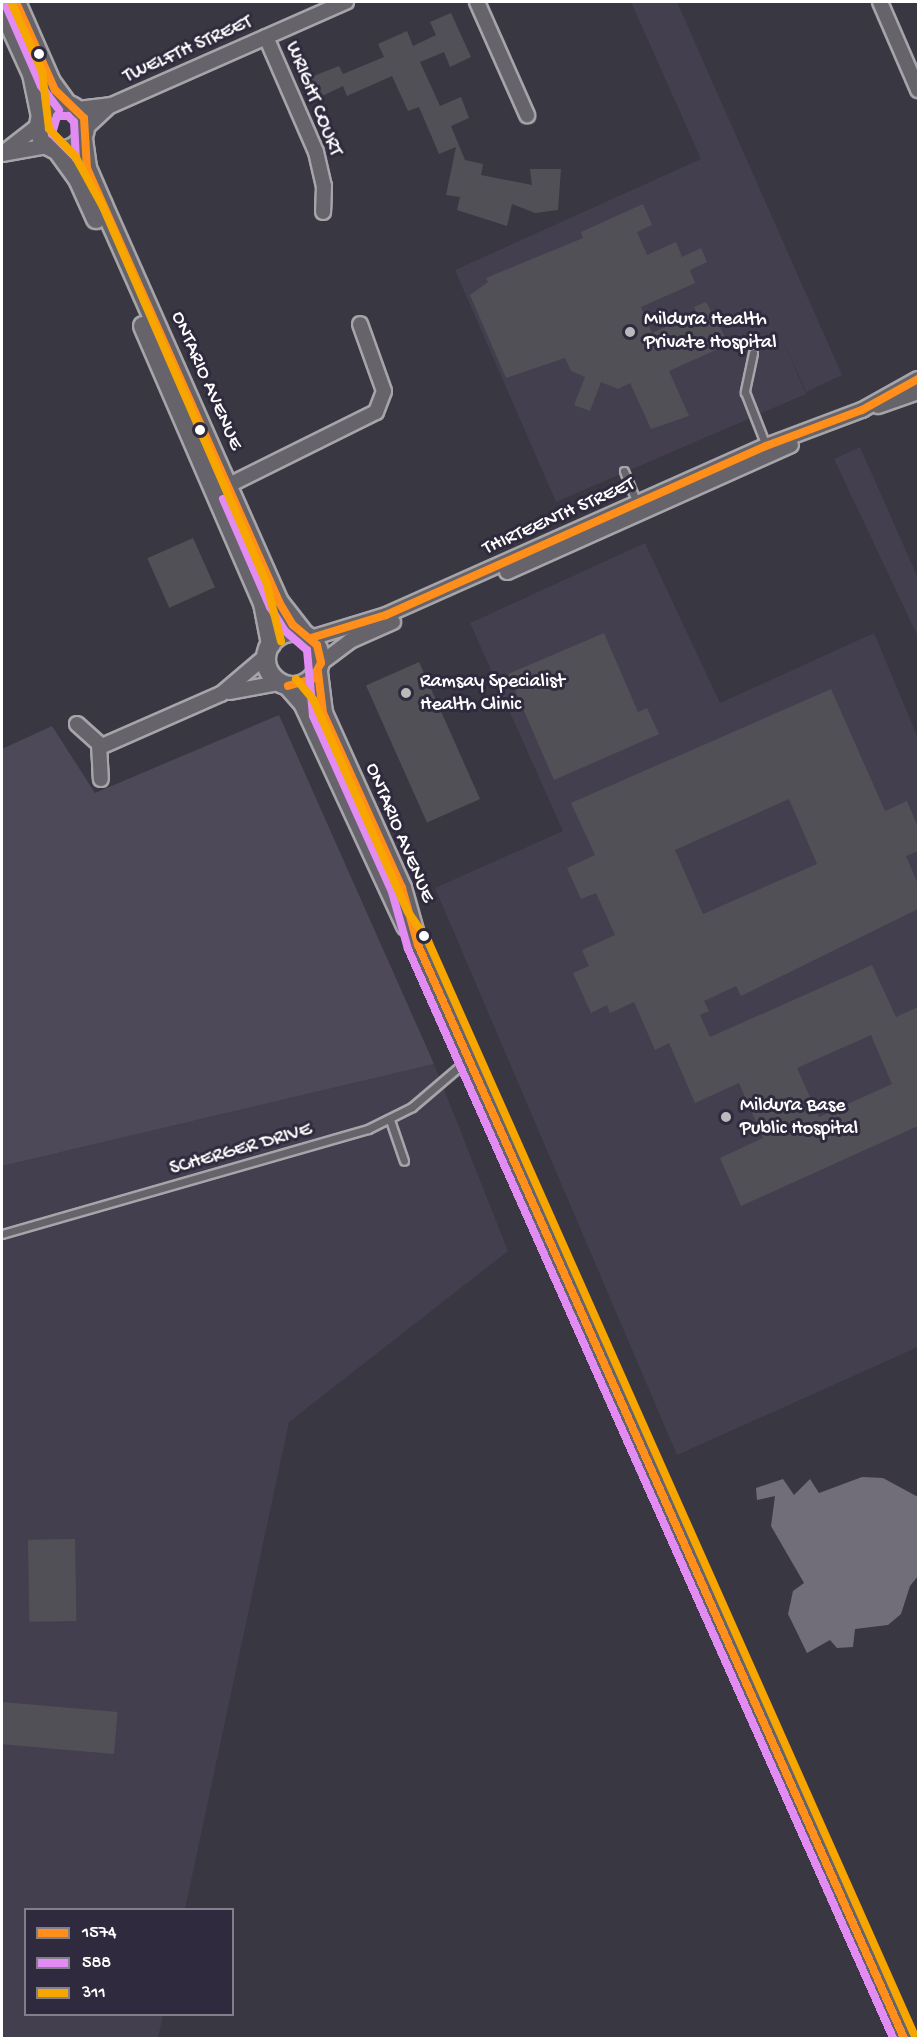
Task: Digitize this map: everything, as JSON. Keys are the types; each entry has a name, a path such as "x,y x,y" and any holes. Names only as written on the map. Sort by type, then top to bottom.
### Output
{"street":[{"path":"2,154 53,148 72,149 84,133 72,106 51,82 16,2"},
{"name":"TWELFTH STREET","path":"84,133 112,105 346,2"},
{"path":"477,2 527,115"},
{"path":"880,2 914,70 918,90"},
{"path":"2,8 32,74 40,121 53,148"},
{"name":"WRIGHT COURT","path":"266,37 316,152 324,186 323,212"},
{"name":"TWELFTH STREET","path":"72,106 112,105"},
{"path":"2,154 40,121 51,106 72,106"},
{"name":"ONTARIO AVENUE","path":"84,133 87,168 220,489 263,603 268,650"},
{"name":"ONTARIO AVENUE","path":"53,148 93,211 220,489 279,602 307,636"},
{"path":"220,489 376,412 384,392 360,324"},
{"name":"THIRTEENTH STREET","path":"319,667 366,634 862,410 918,379"},
{"name":"THIRTEENTH STREET","path":"862,410 918,392"},
{"name":"THIRTEENTH STREET","path":"307,636 386,615 639,509"},
{"path":"100,747 221,694 283,684 305,684 319,667 307,636 285,633 221,694"},
{"path":"268,650 269,672 283,684"},
{"name":"ONTARIO AVENUE","path":"319,667 323,713 402,888 418,945 904,2038"},
{"name":"ONTARIO AVENUE","path":"283,684 303,703 399,917 418,945"},
{"path":"76,724 100,747 101,779"}],"lane":[{"path":"753,353 744,392 768,451"},
{"path":"624,471 639,509"},
{"name":"SCHERGER DRIVE","path":"2,1234 341,1139 390,1120 435,1089 469,1058"},
{"path":"390,1120 404,1161"}],"shaded area":[{"name":"Mildura Health Private Hospital","path":"631,2 677,2 842,375 806,392 777,327 806,394 556,502 455,270 701,159"},
{"path":"860,447 918,578 918,637 834,459"},
{"name":"Mildura Base Public Hospital","path":"645,543 720,703 874,633 918,738 918,1347 677,1455 435,888 563,831 470,623"},
{"path":"279,715 434,1064 2,1166 2,749 52,726 95,793"},
{"path":"434,1064 508,1251 289,1422 185,1908 24,1908 24,2016 163,2016 158,2038 2,2038 2,1166"},
{"path":"862,1477 883,1478 918,1497 918,1576 910,1586 901,1614 888,1625 855,1629 853,1647 837,1648 830,1640 807,1653 788,1614 793,1591 804,1583 771,1526 775,1496 757,1500 756,1488 783,1479 794,1495 810,1479 819,1493"}],"building":[{"path":"451,13 471,57 450,67 444,52 420,62 440,106 461,97 469,118 451,126 465,160 483,164 481,175 532,185 530,169 561,169 558,210 535,213 512,204 507,226 457,210 460,197 446,195 456,147 439,154 419,107 408,111 392,76 347,96 343,86 320,97 311,77 339,66 343,74 384,57 378,44 407,31 413,46 436,35 430,22"},
{"path":"643,204 652,225 637,232 647,255 676,242 682,257 701,248 707,262 690,270 695,283 641,307 652,333 697,313 694,307 706,302 729,344 669,371 689,416 651,429 630,383 618,389 601,382 590,411 574,405 585,377 571,371 565,358 506,378 470,295 488,282 486,278 583,238 581,232"},
{"path":"193,538 215,587 169,608 147,558"},
{"path":"604,633 638,712 647,708 659,734 554,780 508,674"},
{"path":"419,662 480,799 427,823 366,686"},
{"path":"831,689 885,811 907,801 918,827 918,851 906,856 918,884 918,909 741,996 736,986 704,1001 709,1011 700,1015 710,1037 872,965 896,1017 918,1007 918,1126 741,1206 720,1158 763,1138 739,1083 695,1103 669,1043 655,1050 634,1002 610,1013 607,1005 591,1013 573,973 589,966 582,950 615,935 596,893 581,899 567,868 595,855 571,803","holes":["789,799 817,864 703,914 675,850","871,1035 892,1084 819,1117 797,1068"]},
{"path":"75,1539 76,1621 29,1622 28,1540"},
{"path":"2,1702 118,1712 114,1754 2,1744"}],"transit line":[{"name":"1574","path":"16,2 55,90 84,118 87,168 279,602 293,625 317,645 321,663 312,679 288,686"},
{"name":"311","path":"12,4 42,71 49,129 75,156 103,207 267,585 281,641"},
{"name":"588","path":"6,6 41,86 59,110"},
{"name":"588","path":"57,116 68,116 74,122 76,158 52,134 57,116"},
{"name":"1574","path":"311,638 386,615 766,446 862,410 918,379"},
{"name":"588","path":"223,499 270,607 285,631 307,650 313,716 392,892 408,949 893,2038"},
{"name":"1574","path":"318,672 323,713 402,888 418,945 904,2038"},
{"name":"311","path":"296,679 313,699 408,912 428,941 914,2034"}],"place":[{"name":"Mildura Health Private Hospital","path":"630,332"},
{"name":"Ramsay Specialist Health Clinic","path":"406,693"},
{"name":"Mildura Base Public Hospital","path":"726,1117"}]}
